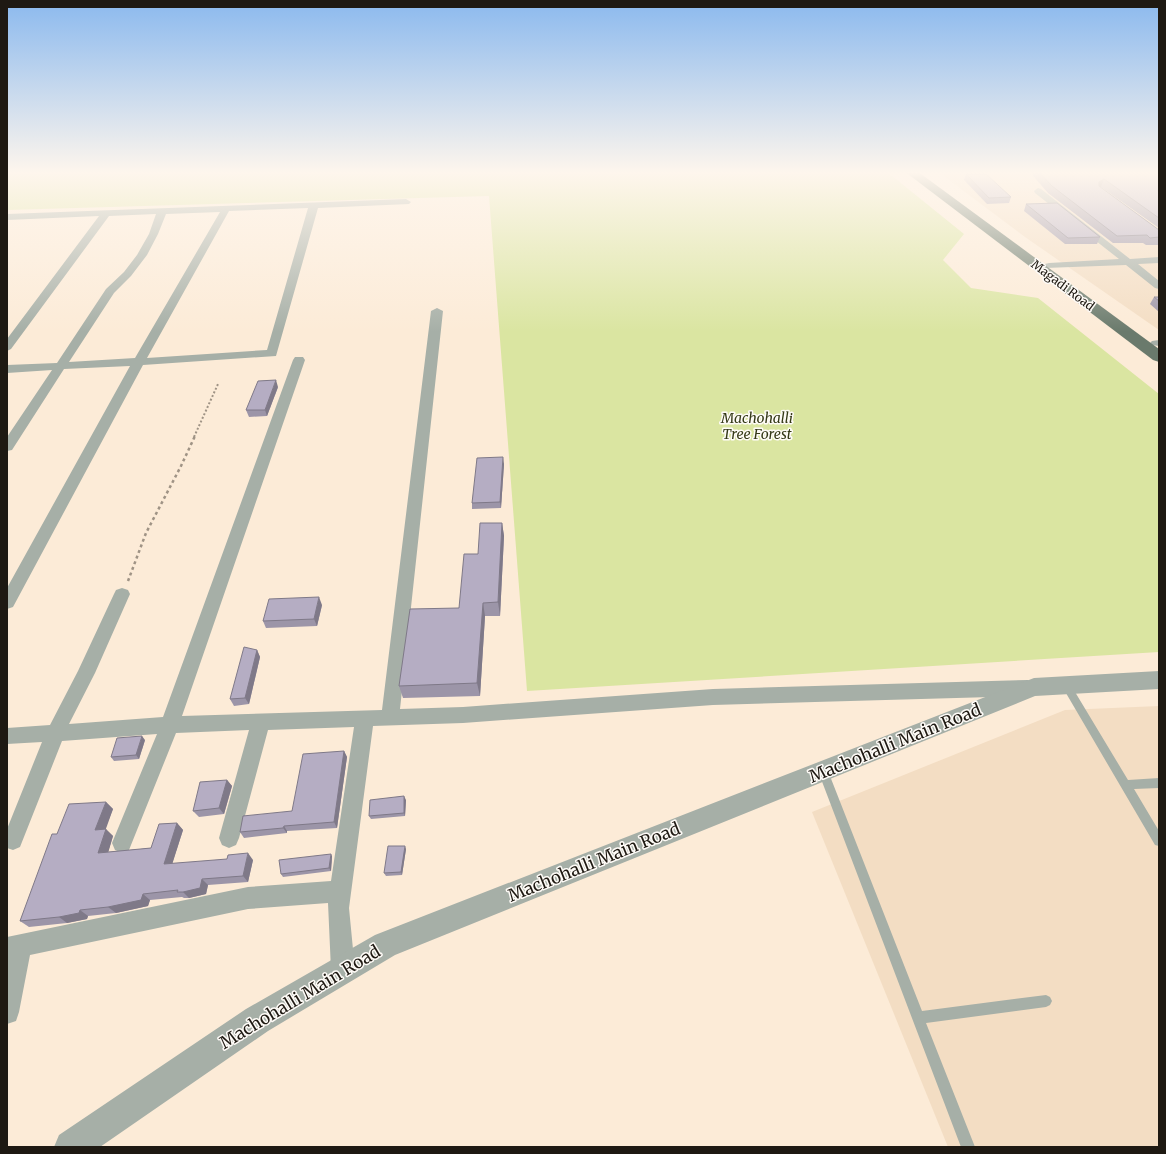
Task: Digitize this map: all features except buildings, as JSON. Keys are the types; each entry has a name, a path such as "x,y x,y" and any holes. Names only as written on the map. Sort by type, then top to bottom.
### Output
{"main road":[{"name":"Magadi Road","path":"986,225 1158,347"},
{"name":"Magadi Road","path":"994,225 1158,347"}],"street":[{"path":"7,347 97,225"},
{"path":"7,447 110,292 123,280 145,250 157,225"},
{"path":"7,603 139,361 216,225"},
{"path":"7,369 272,353 308,225"},
{"path":"1081,225 1159,286"},
{"path":"1050,266 1159,260"},
{"path":"390,717 437,311"},
{"path":"122,843 170,725 299,360"},
{"path":"13,840 55,733 86,674 122,594"},
{"name":"Machohalli Main Road","path":"71,1147 257,1020 385,945 1034,688 1159,680"},
{"path":"7,736 170,725 463,715 713,697 1034,688"},
{"path":"343,970 338,908 365,718"},
{"path":"229,838 261,721"},
{"path":"7,1012 14,947 248,898 340,891"}],"lane":[{"path":"1066,686 1159,841"},
{"path":"823,771 968,1147"},
{"path":"1125,785 1159,783"},
{"path":"918,1018 1046,1001"}],"path":[{"path":"122,594 146,533 181,466 218,384"}],"shaded area":[{"path":"1009,225 1159,225 1159,330"},
{"path":"1159,706 1159,1147 948,1147 812,812 1065,710"}],"green space":[{"name":"Machohalli Tree Forest","path":"491,225 953,225 964,234 943,260 971,288 1038,298 1159,394 1159,652 527,691"}]}
